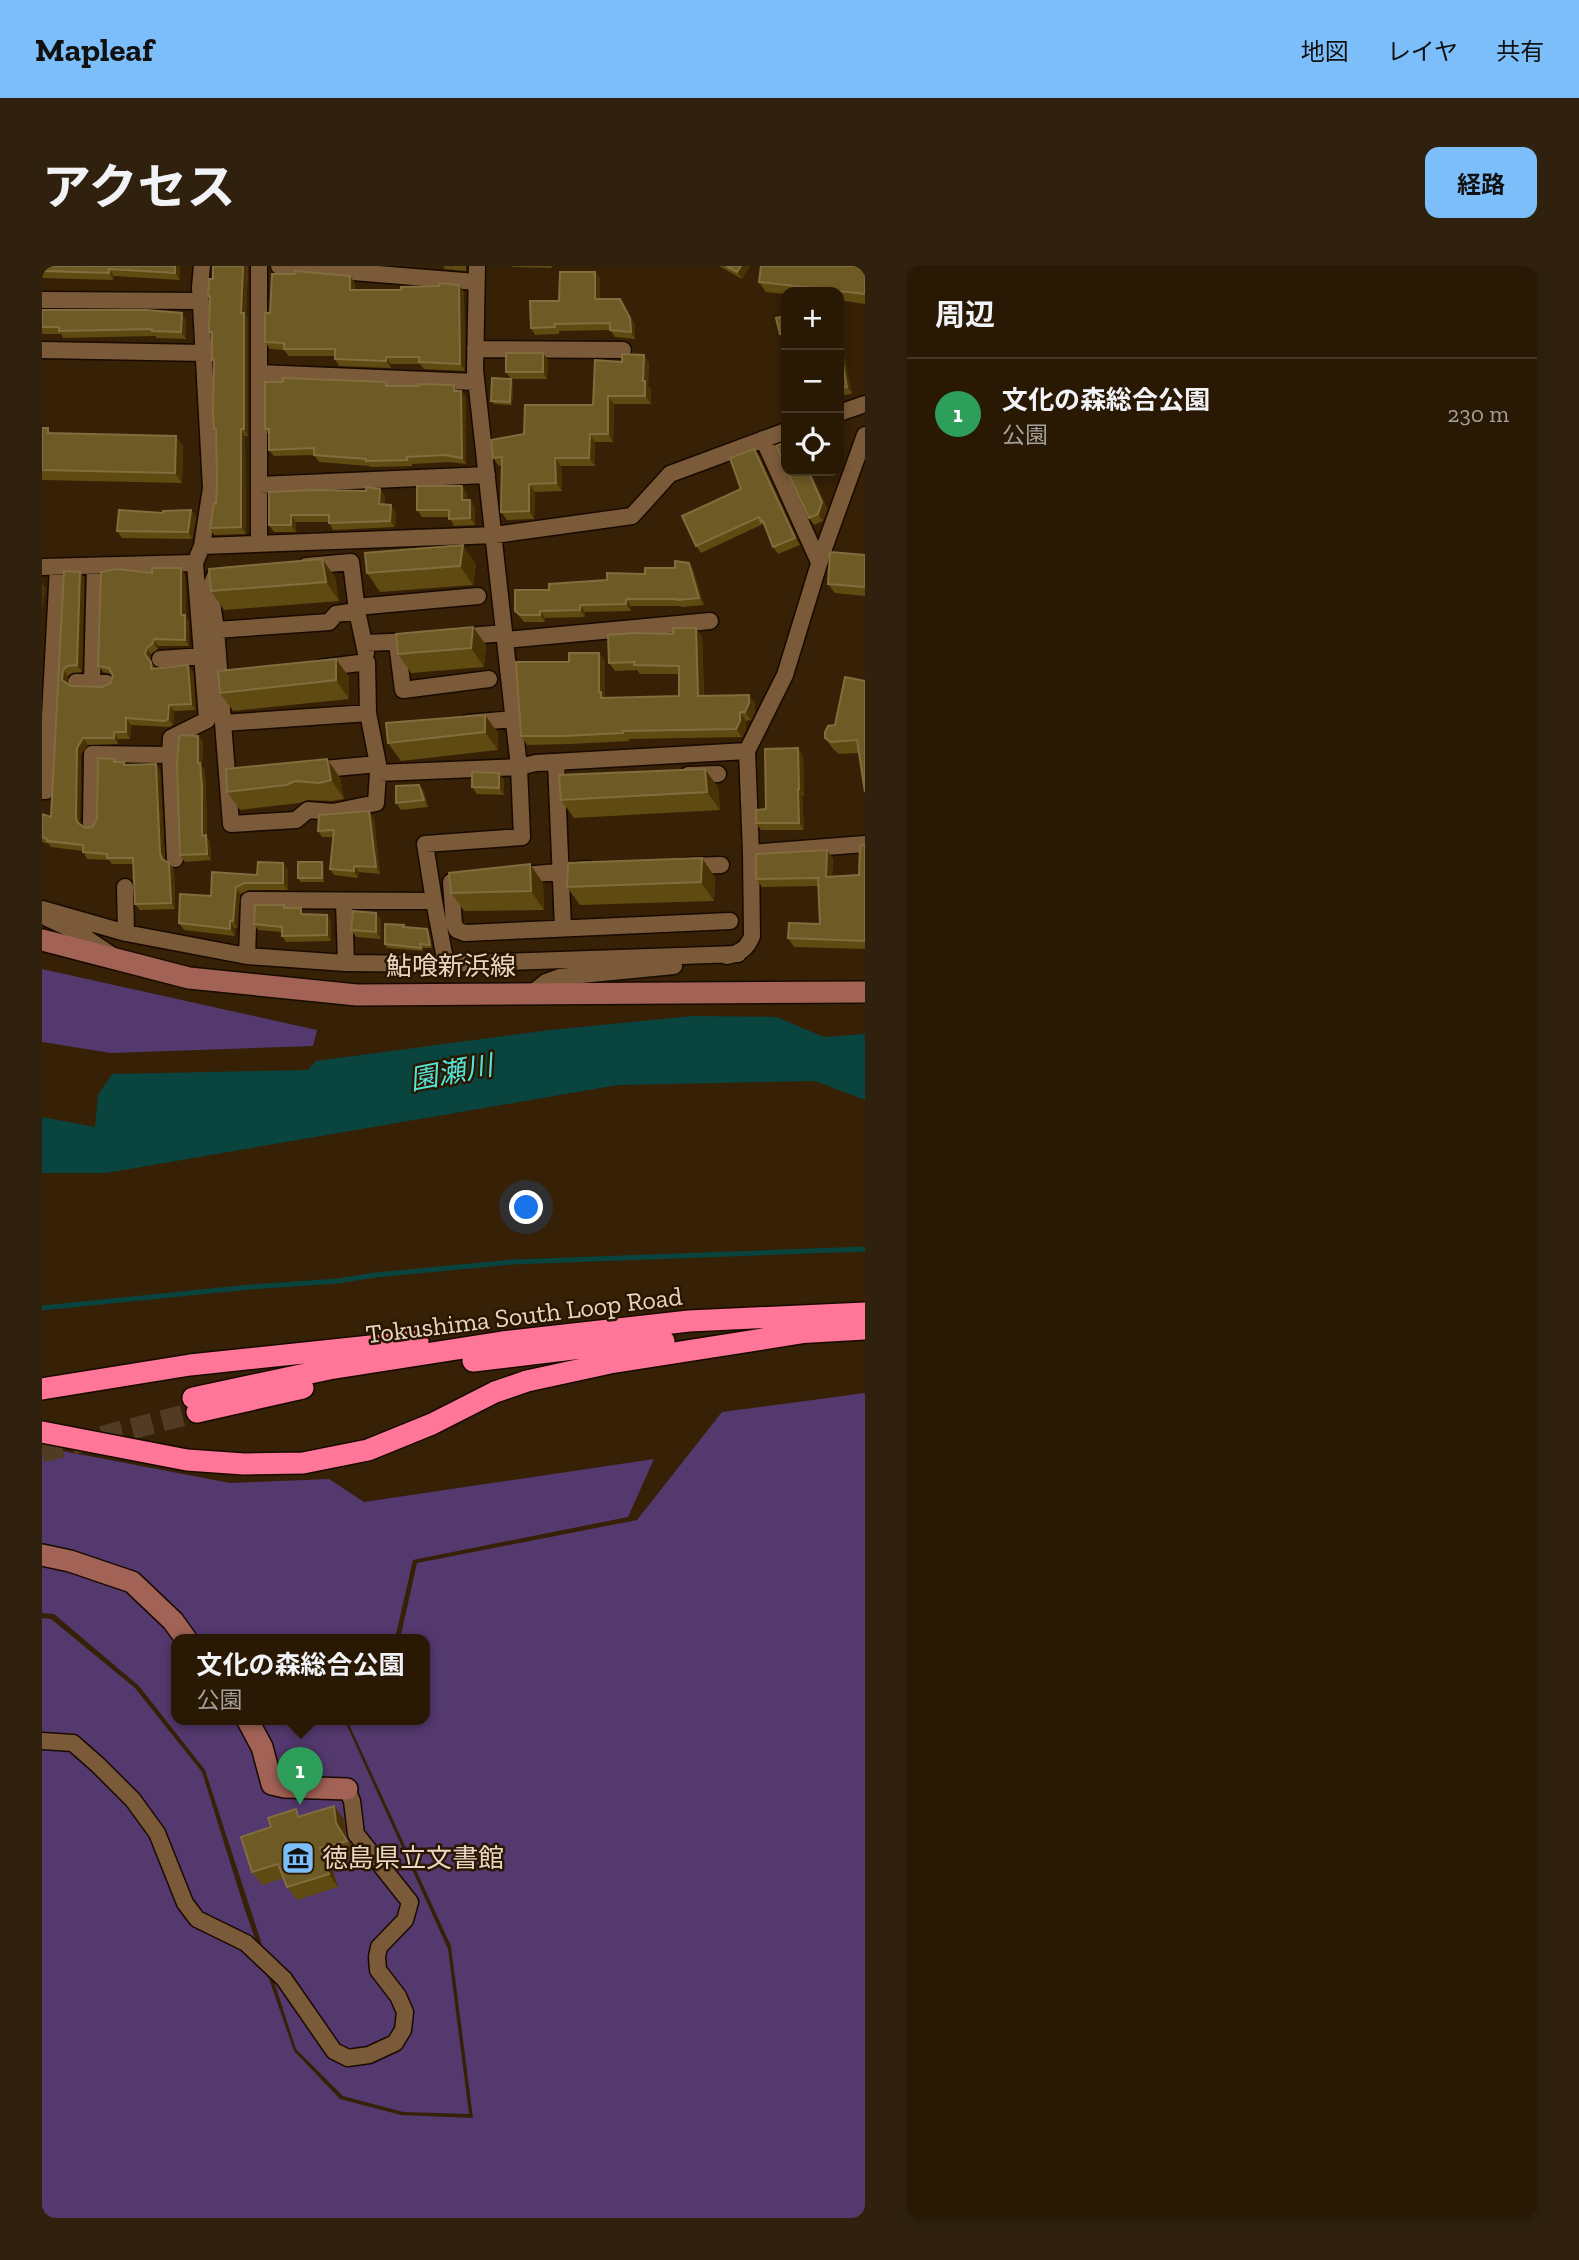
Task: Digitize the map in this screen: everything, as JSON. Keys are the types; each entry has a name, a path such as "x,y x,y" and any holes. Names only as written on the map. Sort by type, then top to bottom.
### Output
{"highway":[{"name":"Tokushima South Loop Road","path":"865,1313 689,1321 502,1342 305,1374 195,1405 397,1371 598,1346 865,1329"},
{"path":"42,1390 190,1364 504,1333 689,1321"},
{"path":"42,1432 187,1460 244,1464 303,1463 368,1450 422,1428 495,1392 527,1381 621,1361 807,1332"}],"main road":[{"name":"鮎喰新浜線","path":"42,940 188,978 357,995 865,992"},
{"path":"42,1556 70,1561 132,1582 173,1621 182,1634"},
{"path":"250,1725 262,1746 272,1784 347,1790"}],"street":[{"path":"175,859 170,755 172,738 207,720 195,563 202,547 212,488 201,301 202,266"},
{"path":"259,266 259,543"},
{"path":"279,266 477,274 476,382 519,767 522,838 425,844 446,964"},
{"path":"42,300 201,301"},
{"path":"475,349 624,350"},
{"path":"42,350 204,353"},
{"path":"259,373 476,382"},
{"path":"844,411 865,404"},
{"path":"202,547 495,535 632,516 670,474 781,433"},
{"path":"531,994 546,982 560,977 679,965 738,954 748,946 752,936 747,751 785,675 820,562 865,435"},
{"path":"762,439 820,562"},
{"path":"259,485 487,475"},
{"path":"229,575 215,576 211,588 223,723 234,777 231,824 296,820 309,810 333,812 376,803 378,769 368,662 356,609 351,562 297,567"},
{"path":"42,791 46,792 50,567 195,563"},
{"path":"92,682 95,565"},
{"path":"216,630 329,622 335,614 356,609 478,596"},
{"path":"364,643 710,621"},
{"path":"397,643 403,690 489,679"},
{"path":"160,659 202,656"},
{"path":"300,670 368,662"},
{"path":"220,680 247,677"},
{"path":"454,724 513,719"},
{"path":"223,723 375,723"},
{"path":"296,772 519,767 556,762 747,751"},
{"path":"91,824 92,754 170,755"},
{"path":"556,762 563,778 560,870 563,928"},
{"path":"678,775 718,774"},
{"path":"751,853 865,844"},
{"path":"668,867 721,865"},
{"path":"501,877 560,870 601,869"},
{"path":"476,880 451,882 454,924 457,930 465,933 730,921"},
{"path":"125,887 126,933"},
{"path":"247,956 249,900 434,901"},
{"path":"344,902 346,963"},
{"path":"42,909 126,933 247,956 346,963 446,964 738,954"},
{"path":"42,916 77,932 118,959"},
{"path":"835,993 865,981"},
{"path":"42,1741 73,1744 133,1800 157,1833 185,1903 197,1919 246,1943 284,1979 334,2051 348,2058 369,2055 395,2043 403,2030 405,2012 398,1996 378,1970 377,1957 379,1947 405,1920 410,1902 356,1834 352,1801 347,1790"}],"shaded area":[{"path":"42,969 317,1030 313,1046 111,1053 42,1042"},
{"path":"865,1393 865,2218 42,2218 42,1618 51,1619 135,1688 202,1772 244,1907 294,2051 340,2099 401,2115 473,2118 451,1946 349,1725 430,1725 430,1634 401,1634 417,1563 637,1520 722,1412"},
{"path":"42,1447 230,1483 329,1479 364,1502 654,1459 628,1517 413,1560 396,1634 171,1634 171,1725 347,1725 448,1949 469,2114 403,2112 343,2096 296,2049 205,1770 139,1686 54,1614 42,1613"}],"water":[{"name":"園瀬川","path":"693,1016 776,1017 824,1037 865,1034 865,1100 815,1081 618,1085 106,1173 42,1173 42,1117 95,1127 98,1095 112,1074 308,1070 316,1061 550,1030"}],"building":[{"path":"42,266 175,266 175,273 109,269 109,273 42,271"},
{"path":"213,266 243,266 241,313 244,313 244,429 241,429 241,527 210,528 216,503 217,481 216,429 213,414 214,360 212,332 209,332 208,296 209,279 213,279"},
{"path":"726,266 741,266 737,272"},
{"path":"761,266 865,266 865,294 844,292 844,287 803,287 759,282"},
{"path":"295,271 350,276 350,290 401,290 401,287 439,286 439,283 459,285 460,364 419,362 419,357 386,357 386,361 335,359 335,349 284,349 284,343 265,342 265,313 270,313 272,274 295,274"},
{"path":"560,272 595,272 595,299 620,299 630,318 631,332 610,330 610,323 554,324 555,327 531,328 530,301 559,301"},
{"path":"42,310 147,310 182,313 181,332 152,329 59,331 59,327 42,327"},
{"path":"781,317 781,334 780,334 776,318"},
{"path":"506,353 543,353 543,372 506,372"},
{"path":"622,354 644,355 645,396 608,396 608,434 590,434 589,458 555,458 556,483 529,484 529,511 501,512 502,457 493,458 491,440 524,434 525,405 593,405 595,360 622,362"},
{"path":"283,378 386,382 386,386 454,385 454,391 461,391 462,458 444,455 407,457 407,460 366,461 314,455 314,448 269,450 269,429 265,429 265,382 283,382"},
{"path":"492,378 511,379 510,402 491,401"},
{"path":"42,428 48,428 48,433 176,436 175,473 42,470"},
{"path":"781,444 781,457 776,446"},
{"path":"754,449 795,538 773,547 759,517 696,546 682,516 741,489 730,458"},
{"path":"789,476 810,476 822,502 818,514 809,518"},
{"path":"417,486 462,486 462,500 470,500 470,518 449,519 449,510 417,510"},
{"path":"366,487 380,489 379,504 391,505 390,521 329,523 329,515 291,515 291,525 269,525 269,492 366,491"},
{"path":"119,510 163,513 191,510 188,532 117,531"},
{"path":"463,545 460,566 367,573 365,553"},
{"path":"830,552 865,555 865,587 828,584"},
{"path":"322,559 326,582 211,591 209,569"},
{"path":"675,561 689,563 699,598 626,599 626,604 580,605 580,610 540,611 540,615 520,615 515,611 515,590 549,590 549,584 607,580 607,573 645,574 645,568 675,568"},
{"path":"152,568 181,568 181,615 185,615 185,640 154,639 145,654 151,662 151,669 188,665 191,704 169,705 168,719 165,721 126,718 126,732 114,732 114,738 83,738 77,748 76,818 78,823 86,828 92,827 97,819 98,758 114,759 114,762 124,762 124,765 156,764 160,853 162,859 169,863 171,903 135,904 133,858 107,858 107,854 83,852 83,845 47,841 42,837 42,814 51,817 64,571 80,572 77,665 67,666 63,670 62,680 71,686 102,687 111,683 113,676 109,668 98,666 101,572 116,569 152,573"},
{"path":"473,627 471,648 398,654 396,634"},
{"path":"673,628 696,628 698,696 749,695 749,703 745,712 740,712 736,729 521,736 516,662 569,662 569,653 599,653 601,698 679,696 679,666 609,663 608,635 673,634"},
{"path":"336,659 336,680 220,693 218,671"},
{"path":"845,677 865,681 865,792 857,740 831,742 825,738 828,726 835,725"},
{"path":"485,715 485,732 388,743 386,723"},
{"path":"198,736 202,836 206,835 207,854 180,855 177,763 179,737"},
{"path":"798,748 799,823 756,823 756,810 766,809 765,749"},
{"path":"327,759 331,780 319,783 295,781 286,785 227,792 226,769"},
{"path":"705,769 707,792 561,800 559,775"},
{"path":"472,772 499,773 499,788 472,787"},
{"path":"419,785 424,800 396,803 396,786"},
{"path":"369,811 376,867 354,866 354,871 330,869 334,830 318,831 319,815"},
{"path":"865,844 865,941 788,938 789,923 820,924 818,878 756,879 756,854 827,850 826,877 859,875 860,846"},
{"path":"702,858 701,882 567,887 568,863"},
{"path":"258,862 283,863 283,883 244,883 236,887 230,929 179,923 180,894 211,896 212,872 257,875"},
{"path":"298,862 322,862 322,878 298,878"},
{"path":"530,864 531,891 451,893 449,873"},
{"path":"255,905 284,905 284,908 301,908 301,914 327,915 327,935 282,936 282,927 254,924"},
{"path":"353,911 376,913 376,932 351,930"},
{"path":"385,924 427,929 430,945 420,944 421,948 385,944"},
{"name":"徳島県立文書館","path":"334,1806 336,1823 347,1841 320,1848 329,1874 287,1887 278,1864 252,1872 241,1837 271,1827 268,1818 296,1809 298,1817"}],"waterway":[{"path":"42,1308 513,1262 865,1249"}],"tunnel":[{"path":"42,1452 197,1412"}],"place":[{"name":"文化の森総合公園","path":"300,1805"},
{"name":"徳島県立文書館","path":"298,1858"}]}
